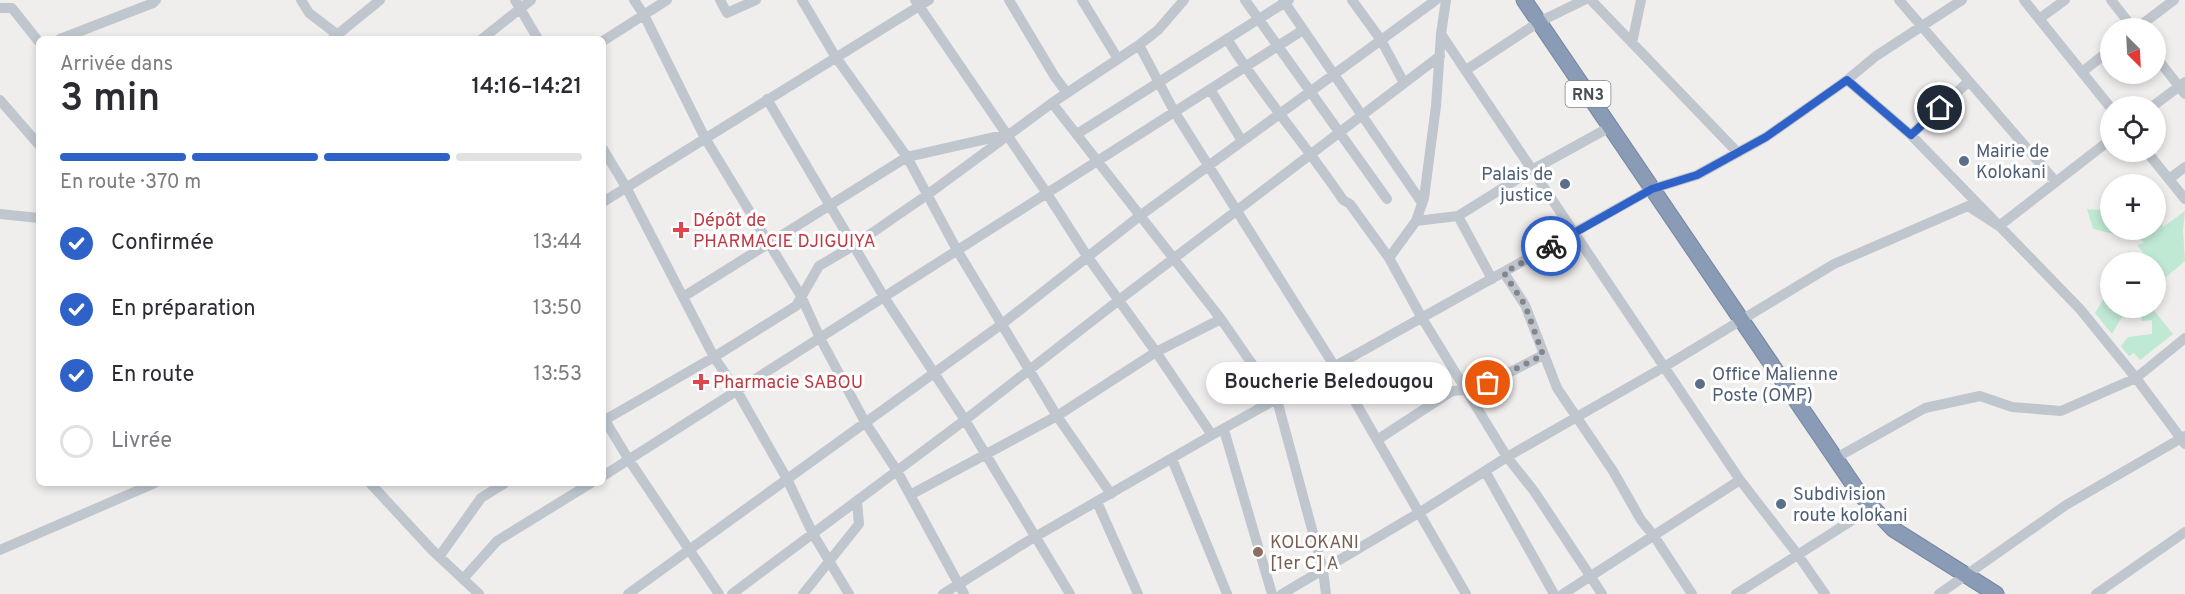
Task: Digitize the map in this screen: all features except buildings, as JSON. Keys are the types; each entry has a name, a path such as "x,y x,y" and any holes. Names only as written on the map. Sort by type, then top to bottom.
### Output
{"highway":[{"name":"RN3","path":"1524,0 1859,493 1893,529 1996,594"}],"street":[{"path":"68,36 156,0"},
{"path":"301,0 309,13 334,36"},
{"path":"336,36 380,0"},
{"path":"485,36 518,4 531,0"},
{"path":"634,0 644,15 705,138 801,296 820,338 865,422 897,471 961,589"},
{"path":"606,39 667,0"},
{"path":"720,0 727,14 756,0"},
{"path":"802,0 836,56 907,157 957,250 1029,370 1057,416 1111,494"},
{"path":"1009,0 1067,93"},
{"path":"1082,0 1118,59"},
{"path":"606,417 714,357 796,306 819,266 853,246 927,195 1052,102 1139,45 1158,30 1176,5 1184,0"},
{"path":"1245,0 1387,199"},
{"path":"1352,0 1381,40 1404,83"},
{"path":"628,594 1002,324 1141,215 1436,0 1444,15"},
{"path":"1389,258 1416,220 1422,203 1436,106 1446,0"},
{"path":"1466,70 1539,22 1584,0"},
{"path":"1591,0 1738,153"},
{"path":"1632,43 1641,0"},
{"path":"1899,0 2056,182"},
{"path":"943,594 961,589 1036,536 1212,435 1652,189 1697,175 1766,137 1847,80 1876,56 1962,0"},
{"path":"2024,0 2101,96"},
{"path":"2039,19 2066,0"},
{"path":"2111,0 2126,18"},
{"path":"2149,18 2174,0"},
{"path":"1077,134 1285,1 1422,203"},
{"path":"606,200 921,2 1088,256 1212,435"},
{"path":"518,4 536,36"},
{"path":"0,8 12,9 36,38"},
{"path":"606,474 1303,30"},
{"path":"1441,34 1740,480 1825,594"},
{"path":"1227,39 1343,200 1350,204 1389,258 1422,318 1507,457 1534,490 1602,594"},
{"path":"1139,45 1174,111 1335,367 1466,594"},
{"path":"732,594 965,420 1440,56"},
{"path":"2082,72 2100,58"},
{"path":"2166,68 2183,88 2166,99"},
{"path":"1847,80 1911,135 2080,309 2184,440 2066,505 1939,594"},
{"path":"1911,135 1968,82"},
{"path":"1210,89 1242,141"},
{"path":"767,99 884,297 986,453 1070,594"},
{"path":"0,100 36,142"},
{"path":"1052,102 1221,319 1277,400 1323,570 1326,594"},
{"path":"1416,220 1458,216 1532,170 1610,127"},
{"path":"683,297 907,157 1008,135"},
{"path":"1999,226 2100,148"},
{"path":"606,154 714,357 737,391 787,479 813,534 849,594"},
{"path":"2155,162 2185,199"},
{"path":"2169,179 2185,167"},
{"path":"1282,594 1507,457 1664,367 1834,264 1968,206 1999,226"},
{"path":"0,214 36,218"},
{"path":"1458,216 1492,279"},
{"path":"1504,273 1525,305 1557,388 1613,471 1641,520 1692,594"},
{"path":"910,495 1057,416 1156,352 1221,319"},
{"path":"1836,458 1924,408 1980,396 2012,407 2061,411 2136,378 2185,338"},
{"path":"1377,440 1452,391 1465,390 1470,393 1543,355"},
{"path":"606,424 719,594"},
{"path":"1224,430 1272,594"},
{"path":"1172,459 1227,594"},
{"path":"1485,471 1554,594"},
{"path":"1563,594 1740,480"},
{"path":"0,550 148,486"},
{"path":"373,486 440,557 479,594"},
{"path":"440,557 481,498 500,486"},
{"path":"463,579 496,541 586,486"},
{"path":"803,594 859,524 857,501"},
{"path":"1096,502 1138,594"},
{"path":"1736,594 1873,507"},
{"path":"2096,594 2185,532"}],"green space":[{"path":"2087,209 2100,210 2100,231 2093,229"},
{"path":"2185,211 2183,230 2185,261 2166,277 2166,252 2142,252 2137,245 2144,243 2141,240 2166,240 2166,225"},
{"path":"2100,305 2100,318 2121,318 2112,334 2095,313"},
{"path":"2142,318 2160,318 2173,334 2140,360 2134,353 2129,356 2121,346 2128,337 2152,334 2152,320 2142,321"}],"way so far":[{"path":"1488,383 1543,355 1525,305 1504,273 1551,246"}],"place":[{"name":"Mairie de Kolokani","path":"1964,161"},
{"name":"Palais de justice","path":"1565,184"},
{"name":"Dépôt de PHARMACIE DJIGUIYA","path":"681,230"},
{"name":"Pharmacie SABOU","path":"701,382"},
{"name":"Boucherie Beledougou","path":"1488,383"},
{"name":"Office Malienne Poste (OMP)","path":"1700,384"},
{"name":"Subdivision route kolokani","path":"1781,504"},
{"name":"KOLOKANI [1er C] A","path":"1258,552"}],"route":[{"path":"1551,246 1652,189 1697,175 1766,137 1847,80 1911,135 1940,108"}]}
